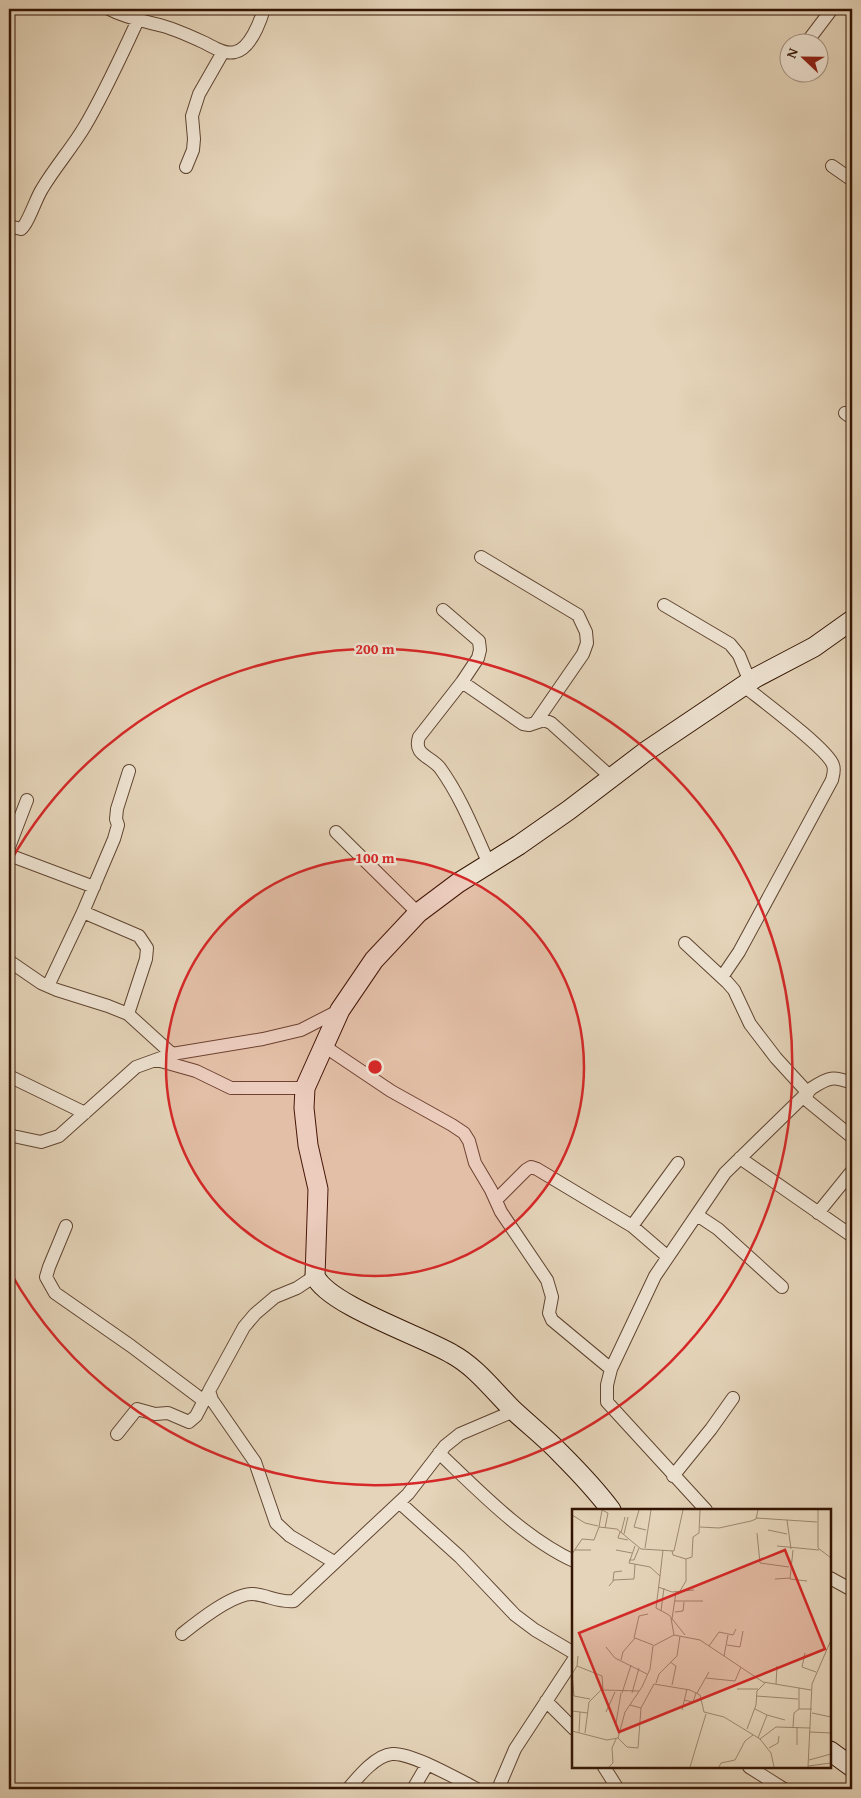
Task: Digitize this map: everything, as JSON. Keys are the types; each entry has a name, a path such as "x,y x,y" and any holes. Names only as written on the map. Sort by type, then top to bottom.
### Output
{"street":[{"path":"108,9 170,29 223,52 234,53 240,50 251,38 259,24 264,9"},
{"path":"815,32 832,9"},
{"path":"9,226 20,228 24,226 32,207 48,180 65,158 85,126 138,20"},
{"path":"186,167 194,139 192,116 199,94 223,52"},
{"path":"832,166 852,180"},
{"path":"481,557 578,615 586,632 588,643 583,654 536,722"},
{"path":"664,604 730,644 739,655 747,684 807,737 833,764 832,780 739,952 722,977"},
{"path":"443,610 479,641 480,650 478,658 462,682 419,737 416,744 418,750 437,765 450,782 466,811 489,864"},
{"path":"610,1509 593,1486 514,1411 480,1375 454,1355 355,1308 319,1284 315,1276 318,1190 308,1145 304,1108 305,1088 340,1010 374,960 418,913 458,883 569,810 645,752 747,684 814,646 852,620"},
{"path":"462,682 523,724 529,725 544,720 551,723 612,777"},
{"path":"48,986 94,888 114,839 118,825 116,819 117,809 129,771"},
{"path":"9,847 26,800"},
{"path":"336,832 418,913"},
{"path":"9,855 94,888"},
{"path":"83,912 139,936 147,948 146,960 128,1014"},
{"path":"684,943 734,990 750,1024 805,1095 852,1138"},
{"path":"9,961 48,986 128,1014 172,1054"},
{"path":"9,1133 41,1142 58,1136 136,1067 172,1054 263,1039 301,1030 340,1010"},
{"path":"324,1046 391,1091 464,1134 469,1141 475,1163 508,1224 547,1280 552,1297 549,1313 552,1320 611,1369"},
{"path":"157,1060 196,1071 231,1088 305,1088"},
{"path":"9,1076 85,1113"},
{"path":"705,1509 607,1402 607,1386 611,1369 655,1276 725,1173 805,1095 827,1079 838,1078 852,1083"},
{"path":"740,1158 852,1236"},
{"path":"632,1226 678,1163"},
{"path":"496,1200 526,1170 531,1167 537,1168 632,1226 668,1257"},
{"path":"818,1213 852,1171"},
{"path":"697,1215 718,1229 782,1287"},
{"path":"66,1226 46,1277 55,1293 212,1400 255,1462 276,1523 290,1536 334,1562"},
{"path":"118,1434 137,1410 156,1414 168,1413 189,1422 196,1416 244,1327 255,1314 276,1297 297,1288 315,1276"},
{"path":"673,1476 711,1429 732,1398"},
{"path":"182,1634 202,1618 243,1595 253,1594 284,1602 294,1601 400,1503 445,1446 460,1434 514,1411"},
{"path":"439,1453 478,1490 535,1538 572,1560"},
{"path":"400,1503 460,1557 515,1615 572,1657"},
{"path":"831,1579 852,1590"},
{"path":"498,1789 515,1749 572,1660"},
{"path":"546,1701 572,1727"},
{"path":"831,1752 852,1767"},
{"path":"348,1789 360,1775 383,1756 393,1754 404,1754 477,1789"},
{"path":"413,1789 427,1765"},
{"path":"605,1768 618,1789"},
{"path":"751,1768 784,1789"}]}
